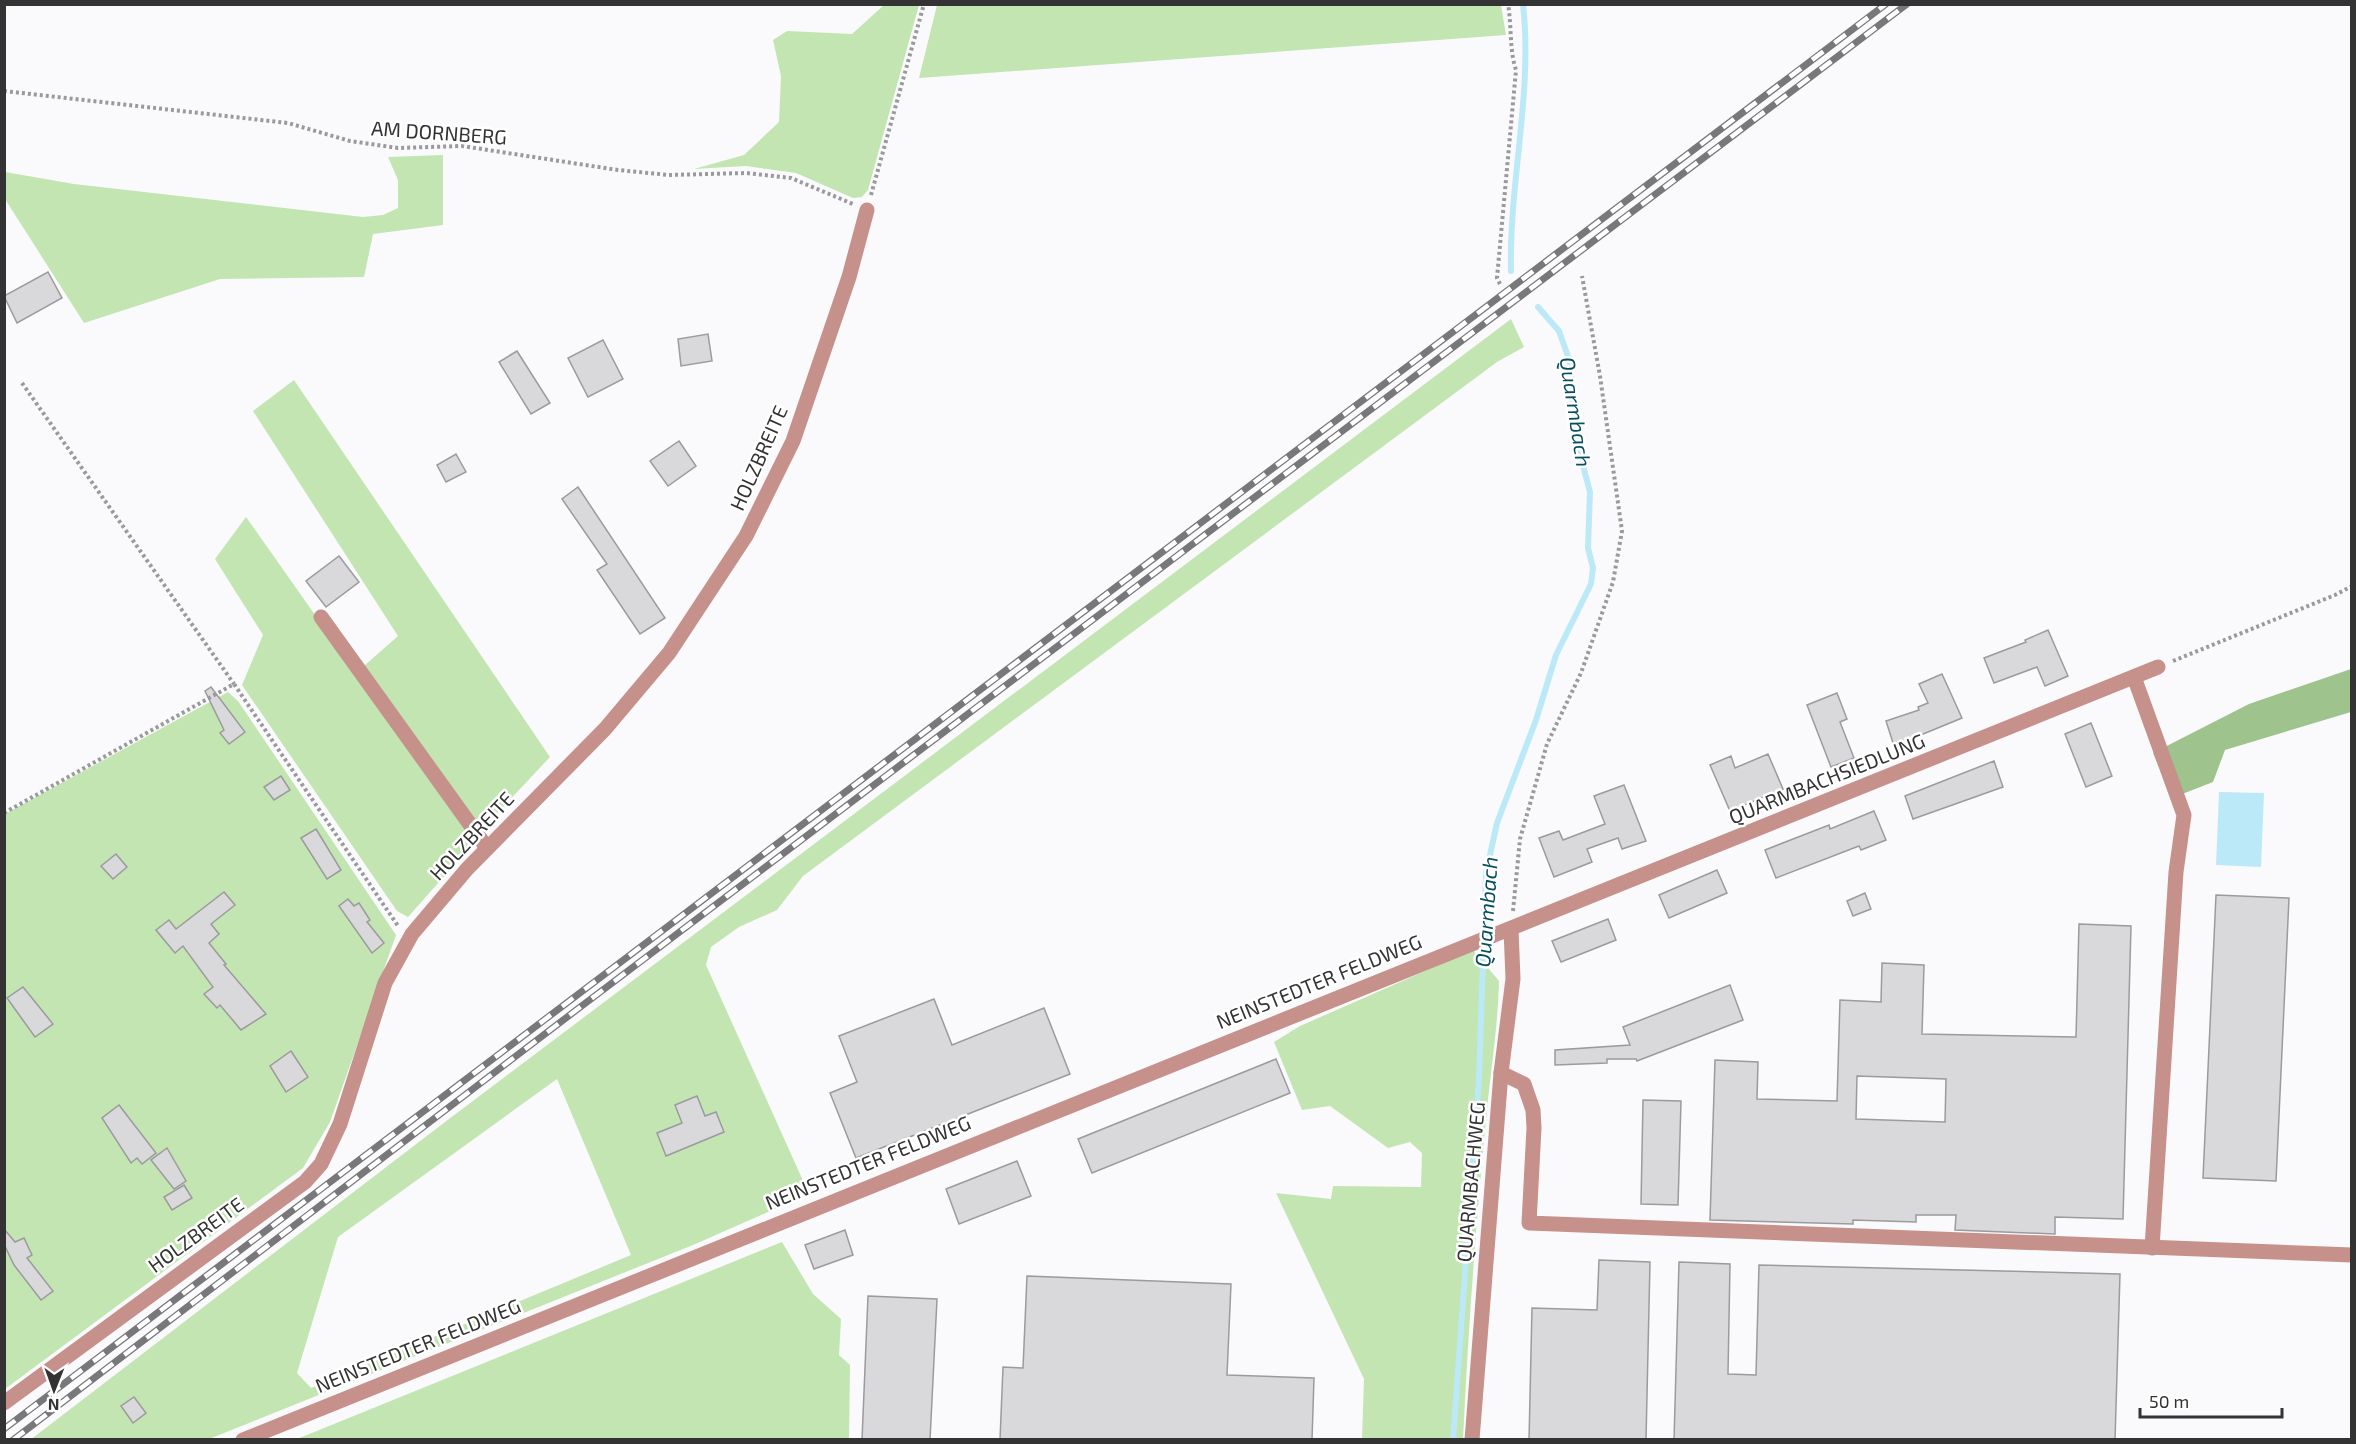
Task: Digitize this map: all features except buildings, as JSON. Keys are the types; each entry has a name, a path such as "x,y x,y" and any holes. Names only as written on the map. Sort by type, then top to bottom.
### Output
{"street":[{"name":"HOLZBREITE","path":"4,1402 305,1182 321,1164 340,1124 385,983 412,934 487,848 605,729 669,653 747,536 794,441 849,277 867,210"},
{"path":"321,617 487,848"},
{"name":"QUARMBACHSIEDLUNG","path":"1503,932 2158,667"},
{"path":"2134,677 2184,815 2176,872 2152,1248"},
{"name":"NEINSTEDTER FELDWEG","path":"243,1440 1503,932"},
{"name":"QUARMBACHWEG","path":"1472,1440 1501,1073 1513,979 1503,932"},
{"path":"1501,1073 1524,1084 1533,1110 1528,1223 2352,1255"}],"path":[{"path":"867,210 924,4"},
{"path":"1500,284 1497,278 1516,70 1509,51 1512,33 1508,4"},
{"name":"AM DORNBERG","path":"4,91 288,123 350,141 398,148 462,146 618,170 669,175 746,173 791,178 867,210"},
{"path":"1503,932 1520,839 1547,744 1581,673 1613,582 1622,531 1604,399 1582,276"},
{"path":"22,383 234,684 400,928 412,934"},
{"path":"2158,667 2352,586"},
{"path":"4,813 234,684"}],"green space":[{"path":"884,5 919,5 868,190 862,197 853,198 796,173 746,166 694,169 744,155 779,122 781,76 773,40 787,31 852,34"},
{"path":"937,5 1501,5 1506,35 919,78"},
{"path":"443,155 443,225 373,234 364,277 220,279 84,323 5,199 5,172 74,184 363,217 383,215 398,208 398,180 388,157"},
{"path":"1511,319 1524,347 1497,362 803,876 777,910 739,927 711,947 706,965 809,1194 693,1245 209,1439 30,1440 445,1122","holes":["557,1079 631,1255 311,1388 297,1373 338,1237"]},
{"path":"294,380 550,757 473,839 471,846 408,917 397,911 242,685 263,635 215,559 246,517 356,673 398,636 253,411"},
{"path":"2351,669 2351,712 2225,750 2213,782 2172,798 2153,753 2249,704"},
{"path":"228,692 238,701 396,935 330,1122 303,1168 5,1389 5,814"},
{"path":"1473,950 1499,981 1475,1246 1463,1439 1362,1439 1364,1379 1276,1193 1331,1199 1333,1186 1421,1187 1422,1153 1410,1142 1388,1148 1330,1106 1302,1110 1274,1042 1300,1026"},
{"path":"782,1242 813,1294 841,1319 839,1355 850,1365 849,1439 297,1439"}],"water":[{"path":"2219,792 2264,793 2261,867 2216,865"}],"waterway":[{"name":"Quarmbach","path":"1511,271 1513,204 1525,71 1523,4"},
{"name":"Quarmbach","path":"1453,1440 1479,1078 1486,873 1497,823 1536,720 1556,655 1591,584 1593,568 1588,548 1590,492 1577,443 1570,362 1559,331 1538,307"}],"railway":[{"path":"4,1429 1886,4"},
{"path":"13,1440 579,1008 1907,4"}]}
